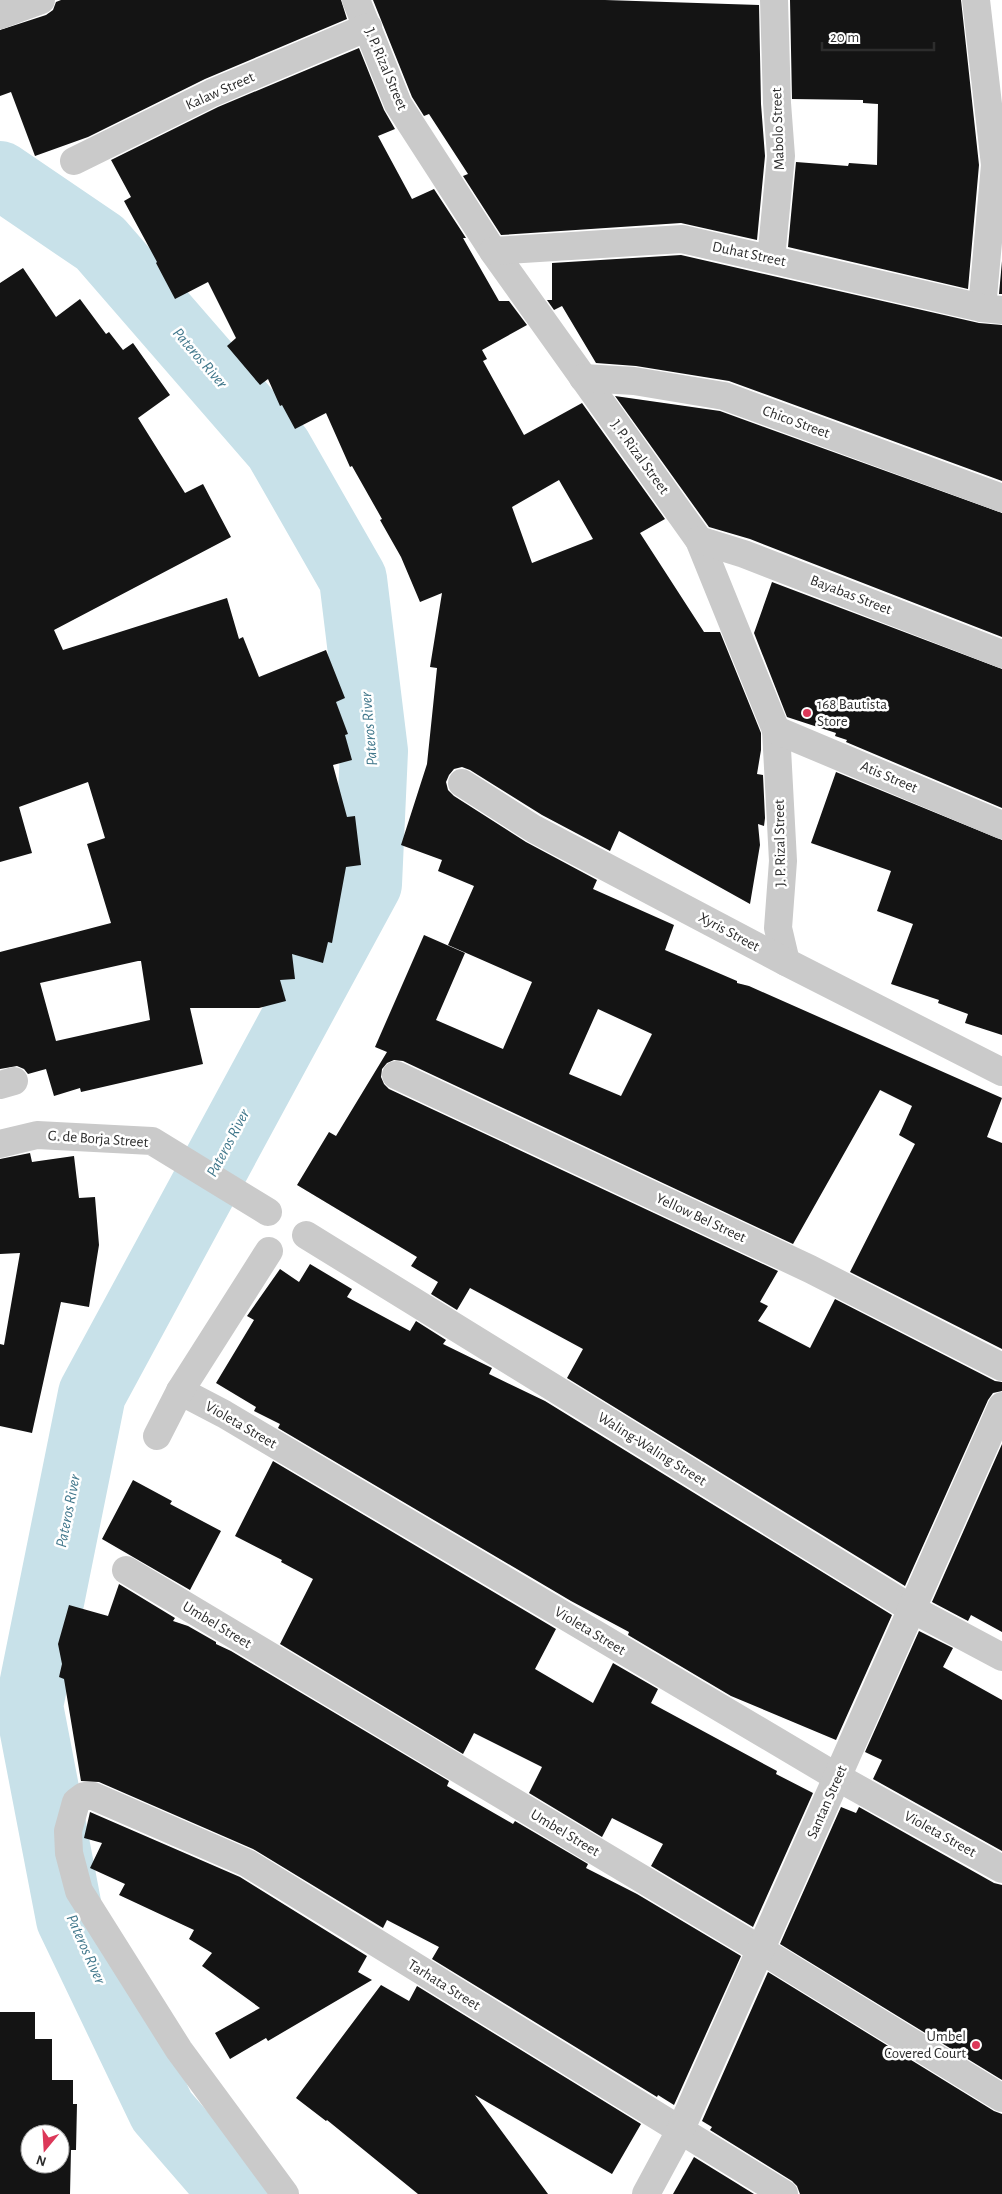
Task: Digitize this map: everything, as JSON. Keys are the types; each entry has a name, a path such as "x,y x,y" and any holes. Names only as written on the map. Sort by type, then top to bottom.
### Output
{"street":[{"path":"0,15 41,0"},
{"name":"J. P. Rizal Street","path":"356,0 398,104 493,251 699,540 776,730 783,861 778,928 786,962"},
{"name":"Mabolo Street","path":"771,258 781,156 777,103 774,0"},
{"path":"976,0 995,166 992,309"},
{"name":"Kalaw Street","path":"74,161 212,93 368,27"},
{"name":"Duhat Street","path":"493,251 682,240 771,258 992,309"},
{"name":"Chico Street","path":"583,378 634,381 724,396 1002,498"},
{"name":"Bayabas Street","path":"699,540 744,554 1002,654"},
{"name":"Atis Street","path":"776,730 1002,824"},
{"name":"Xyris Street","path":"462,783 534,829 786,962 1002,1072"},
{"name":"Yellow Bel Street","path":"396,1075 810,1269 1002,1367"},
{"name":"G. de Borja Street","path":"0,1144 36,1135 152,1141 268,1212"},
{"name":"Waling-Waling Street","path":"306,1235 912,1609 1002,1656"},
{"path":"157,1436 180,1391 269,1251"},
{"name":"Violeta Street","path":"180,1391 224,1414 837,1777 1002,1868"},
{"name":"Santan Street","path":"646,2194 680,2131 1002,1406"},
{"name":"Umbel Street","path":"126,1570 761,1950 1002,2098"},
{"name":"Tarhata Street","path":"285,2194 179,2050 79,1891 69,1853 68,1831 76,1802 84,1796 93,1796 248,1863 784,2194"}],"building":[{"path":"61,0 341,0 347,19 205,79 88,137 35,156 11,92 0,96 0,30 46,15 53,10 56,2"},
{"path":"373,0 605,0 759,5 761,104 765,156 757,240 681,223 501,235 463,176 468,174 429,114 424,116 412,97"},
{"path":"790,0 961,0 979,165 968,289 788,247 796,162 848,166 849,163 877,165 878,104 863,103 863,100 792,99"},
{"path":"359,48 384,110 395,129 378,136 412,199 434,189 466,238 463,238 499,301 509,301 527,325 482,350 487,359 483,361 524,435 582,403 665,519 640,533 704,632 720,632 761,733 761,750 757,774 763,775 765,818 764,826 758,824 760,845 750,904 619,831 610,851 542,815 470,770 462,767 454,769 446,782 448,790 454,796 526,842 597,880 593,889 674,925 665,950 1002,1098 987,1137 1002,1143 1002,1349 850,1272 915,1144 899,1135 912,1106 880,1090 793,1244 403,1061 394,1060 387,1063 382,1069 381,1077 389,1089 778,1271 760,1302 768,1306 758,1321 810,1348 835,1299 995,1381 1002,1382 1002,1391 993,1393 988,1400 905,1586 567,1378 583,1349 470,1288 457,1310 431,1294 438,1282 411,1266 417,1257 297,1185 329,1132 336,1136 387,1052 375,1047 424,935 465,953 436,1020 503,1049 532,982 448,945 474,886 438,871 442,860 401,845 427,764 437,668 430,667 442,593 420,602 401,557 352,466 350,467 326,413 295,429 282,405 280,406 268,379 260,385 227,346 236,338 208,282 175,299 124,201 131,197 111,160 218,107","holes":["559,480 593,539 532,563 512,507","598,1009 652,1034 621,1096 569,1074"]},
{"path":"681,255 979,323 1002,325 1002,481 729,381 636,366 596,363 562,306 554,310 547,300 552,300 552,263"},
{"path":"1002,261 1002,294 999,294"},
{"path":"23,268 56,317 80,299 106,334 109,332 123,350 133,343 170,395 138,418 185,493 203,484 231,537 54,630 63,650 227,598 239,639 243,637 259,677 326,650 345,698 336,702 348,734 345,735 352,760 333,765 347,817 355,816 361,865 346,867 332,943 328,942 323,963 292,954 295,979 280,980 286,1001 259,1008 190,1008 203,1064 81,1092 80,1088 54,1096 46,1069 28,1074 24,1069 17,1066 0,1069 0,952 111,923 87,844 105,838 88,782 19,807 32,853 0,862 0,283","holes":["141,961 150,1020 56,1041 40,983"]},
{"path":"615,396 720,411 1002,513 1002,637 750,539 709,527"},
{"path":"772,582 1002,669 1002,808 846,742 847,740 835,736 836,733 787,717 754,633"},
{"path":"836,772 1002,840 1002,1035 965,1023 968,1014 938,1003 939,1000 891,984 913,924 877,911 891,871 811,843"},
{"path":"30,1153 32,1162 74,1156 79,1198 95,1197 99,1245 89,1307 61,1302 32,1433 0,1426 0,1344 4,1345 20,1253 0,1254 0,1159"},
{"path":"310,1264 352,1289 347,1297 410,1331 416,1321 446,1340 443,1344 492,1368 489,1374 545,1401 892,1615 836,1740 731,1696 628,1635 629,1632 571,1601 278,1428 280,1424 254,1411 256,1407 216,1383 254,1320 247,1316 280,1269 299,1282"},
{"path":"1002,1444 1002,1632 971,1615 968,1621 932,1602"},
{"path":"273,1461 556,1629 535,1669 593,1703 613,1663 658,1689 651,1703 777,1771 776,1774 813,1793 753,1927 651,1866 663,1844 612,1818 602,1837 529,1793 542,1767 474,1733 463,1754 280,1644 313,1579 281,1562 282,1560 235,1536"},
{"path":"133,1480 172,1501 170,1504 221,1531 190,1590 102,1539"},
{"path":"119,1584 175,1618 173,1621 188,1626 216,1642 216,1644 231,1651 449,1781 447,1786 513,1824 515,1821 588,1864 586,1868 637,1894 741,1956 674,2105 658,2095 657,2097 432,1959 439,1947 387,1920 383,1928 253,1849 99,1782 81,1781 64,1679 59,1677 62,1664 58,1644 69,1605 108,1616"},
{"path":"919,1631 953,1648 943,1667 1002,1700 1002,1851 873,1779 882,1760 865,1752"},
{"path":"841,1807 856,1813 859,1807 994,1883 1002,1885 1002,2080 780,1944"},
{"path":"90,1812 240,1877 367,1956 358,1972 372,1980 268,2041 266,2038 230,2059 215,2033 260,2008 202,1966 212,1953 189,1939 194,1930 119,1895 125,1884 90,1868 102,1843 84,1838"},
{"path":"768,1972 994,2111 1002,2114 1002,2194 800,2194 797,2186 792,2181 710,2130 712,2127 702,2121"},
{"path":"381,1985 409,2001 417,1986 641,2124 612,2174 475,2095 548,2194 418,2194 327,2120 296,2098"},
{"path":"0,2012 35,2012 35,2039 52,2039 52,2080 73,2080 73,2104 77,2104 76,2150 71,2150 70,2194 0,2194"},
{"path":"694,2157 754,2194 673,2194"}],"waterway":[{"name":"Pateros River","path":"0,175 100,243 278,448 353,579 374,751 368,884 92,1394 29,1706 70,1919 162,2111 234,2194"}],"place":[{"name":"168 Bautista Store","path":"807,713"},
{"name":"Umbel Covered Court","path":"976,2045"}]}
